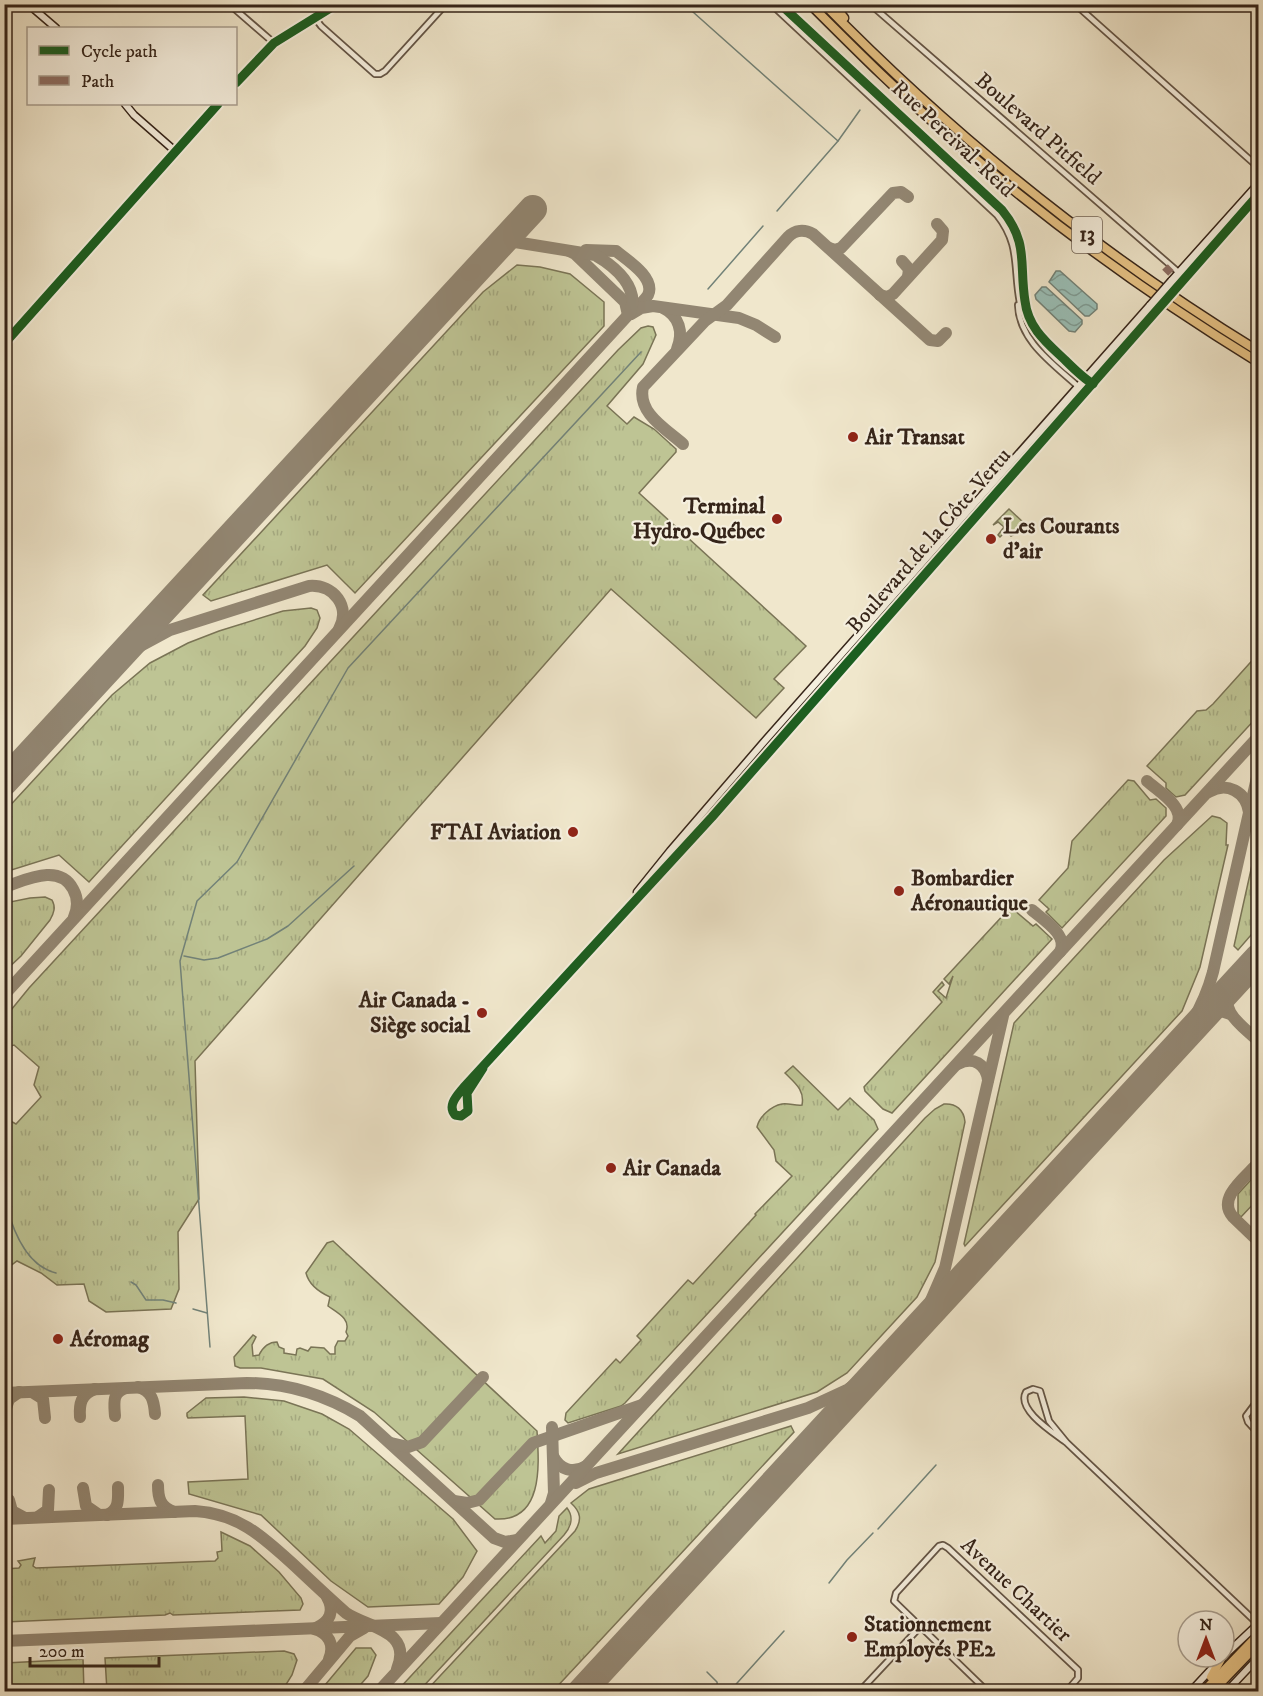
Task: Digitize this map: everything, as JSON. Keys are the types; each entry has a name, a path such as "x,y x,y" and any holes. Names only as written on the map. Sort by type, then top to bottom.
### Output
{"highway":[{"name":"13","path":"810,4 922,112 1027,201 1128,277 1258,362"},
{"name":"13","path":"824,4 942,117 1052,208 1151,281 1258,351"},
{"path":"833,4 869,49"},
{"path":"1202,1692 1258,1635"},
{"path":"1212,1692 1258,1644"},
{"path":"1202,1692 1217,1669"}],"street":[{"path":"28,4 55,27"},
{"path":"229,4 274,43"},
{"path":"237,82 274,43 337,4"},
{"path":"315,18 375,74 380,75 446,4"},
{"name":"Rue Percival-Reid","path":"771,4 998,215 1014,245 1019,317 1029,338 1088,390"},
{"name":"Boulevard Pitfield","path":"870,4 1182,275"},
{"path":"1075,4 1258,167"},
{"path":"126,105 175,151"},
{"path":"4,344 217,105"},
{"name":"Boulevard de la Côte-Vertu","path":"483,1068 466,1094 468,1111 461,1116 455,1115 451,1109 464,1087 712,817 1088,390 1177,286 1182,275 1258,184"},
{"name":"Boulevard de la Côte-Vertu","path":"625,910 708,807 1149,305 1171,281 1182,275 1258,195"},
{"path":"1067,1443 1049,1420 1041,1393 1035,1389 1026,1392 1023,1398 1024,1404 1034,1416 1067,1443 1258,1624 1236,1645"},
{"path":"1258,1400 1246,1416 1248,1422 1258,1433"},
{"name":"Avenue Chartier","path":"920,1627 895,1603 894,1596 937,1547 945,1545 1078,1670 1078,1678 1066,1692"},
{"path":"859,1692 920,1627 988,1691"},
{"path":"1226,1692 1258,1658"},
{"path":"1190,1692 1212,1669"}],"green space":[{"path":"517,265 540,267 570,274 604,302 604,326 355,593 327,565 211,601 203,595 483,292"},
{"path":"653,327 656,335 643,364 607,406 627,424 634,417 654,429 676,449 676,452 639,493 806,646 774,679 784,688 756,718 611,589 195,1061 199,1199 178,1232 179,1289 171,1309 106,1312 89,1301 84,1284 57,1285 41,1273 17,1261 5,1270 5,1118 16,1124 41,1097 34,1085 39,1067 14,1045 5,1048 7,1015 29,988 618,350 641,328"},
{"path":"1009,509 1025,524 1017,533 1011,536 1006,531 1000,537 998,535 1004,527 998,522 993,525"},
{"path":"311,608 317,610 320,618 317,628 305,646 89,882 59,855 5,872 5,811 112,695 150,663 188,643 283,611"},
{"path":"1258,654 1258,716 1185,795 1176,797 1166,788 1166,783 1147,766 1197,711 1206,710 1213,704"},
{"path":"1128,780 1134,781 1150,800 1156,799 1166,808 1166,816 1062,928 1046,912 1049,909 1039,900 1068,868 1072,841"},
{"path":"1212,816 1227,823 1226,845 1228,845 1200,967 1182,1011 965,1246 1014,1023 1164,860"},
{"path":"1258,838 1258,927 1238,950 1234,946"},
{"path":"45,897 53,903 54,910 50,920 21,956 5,971 5,903"},
{"path":"1008,910 1014,910 1033,926 1036,924 1052,939 892,1113 883,1109 865,1091 864,1087 942,1002 933,992 942,982 944,985 938,991 946,998 953,976 949,984 944,979"},
{"path":"793,1066 838,1110 850,1098 874,1120 878,1129 625,1403 568,1423 565,1420 566,1413 616,1359 620,1363 641,1340 637,1336 688,1280 693,1284 792,1176 776,1161 774,1150 757,1127 763,1116 778,1105 802,1105 801,1091 785,1073"},
{"path":"944,1104 959,1108 965,1122 935,1262 917,1297 847,1373 817,1392 618,1454 925,1118"},
{"path":"1258,1172 1258,1199 1241,1217 1238,1214 1238,1194"},
{"path":"333,1241 537,1431 538,1474 530,1501 523,1511 511,1517 495,1519 374,1412 323,1379 261,1368 235,1366 234,1357 253,1335 256,1337 252,1345 253,1356 259,1355 264,1347 274,1342 284,1349 284,1353 296,1355 297,1349 308,1351 311,1347 324,1348 330,1354 335,1354 338,1341 345,1341 348,1336 347,1323 343,1317 328,1306 330,1297 315,1288 306,1273 327,1243"},
{"path":"244,1397 284,1401 322,1414 349,1429 453,1519 477,1551 463,1577 439,1604 368,1607 331,1581 261,1515 189,1494 188,1482 248,1479 245,1416 188,1418 187,1416 187,1413 206,1398"},
{"path":"791,1426 794,1432 553,1691 426,1691 575,1531 579,1523 579,1516 571,1503 589,1489"},
{"path":"567,1508 571,1522 564,1535 419,1691 397,1691 541,1536 545,1543 556,1531 559,1516"},
{"path":"221,1532 250,1546 279,1572 301,1598 303,1604 300,1610 173,1615 170,1613 5,1622 5,1569 19,1568 21,1565 18,1561 35,1558 33,1566 36,1568 215,1561 218,1558 217,1552 222,1551"},
{"path":"356,1648 371,1648 376,1655 368,1676 355,1691 320,1691"},
{"path":"284,1651 294,1654 297,1660 292,1675 282,1691 107,1691 105,1658"},
{"path":"83,1659 84,1691 5,1691 5,1663"}],"water":[{"path":"1056,271 1060,271 1097,304 1097,309 1089,316 1085,316 1049,282"},
{"path":"1042,287 1046,287 1082,320 1082,324 1075,332 1069,331 1036,299 1035,295"}],"waterway":[{"path":"684,4 838,141"},
{"path":"777,211 838,141 860,110"},
{"path":"708,289 763,226"},
{"path":"210,1347 180,961 197,901 237,862 348,668 641,352"},
{"path":"184,956 204,960 218,958 267,939 288,926 354,866"},
{"path":"6,1204 22,1246 37,1263 56,1273"},
{"path":"4,1272 11,1268"},
{"path":"131,1282 136,1285 146,1300 176,1303"},
{"path":"193,1309 207,1313"},
{"path":"878,1529 936,1465"},
{"path":"829,1583 873,1533"},
{"path":"729,1692 784,1631"},
{"path":"707,1672 717,1682 718,1692"}],"taxiway":[{"path":"829,248 835,250 841,248 893,193 901,192 908,197"},
{"path":"880,295 887,297 893,294 942,240 943,231 937,224"},
{"path":"683,444 654,420 649,413 644,405 643,387 705,321 727,305 794,233 803,231 813,234 930,340 938,341 946,333"},
{"path":"4,995 630,313 632,295 629,287 618,272 595,255 515,242 501,245 493,252"},
{"path":"586,250 616,251 644,276 648,282 648,295 635,309"},
{"path":"569,251 575,254 625,302 628,315"},
{"path":"902,261 909,269 908,277"},
{"path":"631,314 641,308 653,306 739,318 775,337"},
{"path":"663,308 673,315 679,325 680,337 677,349"},
{"path":"105,673 133,650 170,630 309,586 326,589 338,599 343,613 339,629"},
{"path":"378,1692 1258,737"},
{"path":"1135,1092 1146,1076 1183,1035 1206,994 1258,773"},
{"path":"1147,781 1175,806 1179,818 1177,825"},
{"path":"1209,792 1222,788 1235,790 1244,799 1249,812"},
{"path":"4,887 42,876 59,877 67,881 75,892 77,903 74,917"},
{"path":"1032,910 1054,928 1061,940 1060,952"},
{"path":"1231,987 1227,1003 1229,1011 1239,1024 1258,1041"},
{"path":"1205,1016 1217,1011 1230,1014"},
{"path":"576,1483 596,1473 808,1408 847,1390 873,1371 907,1337 929,1305 945,1268 1003,1016"},
{"path":"958,1064 969,1061 978,1063 985,1070 988,1080"},
{"path":"1258,1163 1240,1181 1230,1195 1228,1203 1233,1217 1258,1241"},
{"path":"391,1443 408,1447 422,1442 483,1377"},
{"path":"4,1393 247,1383 277,1385 320,1396 360,1416 494,1538 505,1542 517,1540"},
{"path":"138,1387 151,1397 155,1414"},
{"path":"115,1416 116,1395 126,1388"},
{"path":"80,1417 82,1400 95,1389"},
{"path":"5,1411 9,1399 19,1392"},
{"path":"32,1392 43,1399 45,1418"},
{"path":"454,1501 467,1503 479,1500 533,1443 642,1405"},
{"path":"551,1503 554,1493 552,1427"},
{"path":"553,1456 559,1465 567,1469 576,1470 586,1466"},
{"path":"158,1485 161,1502 174,1512"},
{"path":"107,1515 116,1507 118,1487"},
{"path":"83,1488 86,1506 99,1515"},
{"path":"38,1517 48,1510 49,1490"},
{"path":"9,1500 12,1511 25,1518"},
{"path":"4,1519 195,1511 225,1517 238,1522 261,1537 346,1613 394,1638 399,1646 400,1656 397,1669"},
{"path":"316,1628 325,1623 330,1616 331,1607 327,1597"},
{"path":"4,1641 441,1623"},
{"path":"303,1692 350,1636 364,1628"},
{"path":"314,1629 324,1633 329,1640 331,1644 329,1659"}],"runway":[{"path":"4,782 533,209"},
{"path":"581,1692 1258,958"}],"marked path":[{"path":"1165,267 1171,273"}],"cycle path":[{"path":"237,82 274,43 337,4"},
{"path":"780,4 1002,210 1020,244 1025,301 1034,327 1045,341 1093,384"},
{"path":"4,344 217,105"},
{"path":"483,1068 467,1093 468,1111 461,1116 455,1115 452,1104 464,1087 712,817 1258,195"}],"place":[{"name":"Air Transat","path":"853,437"},
{"name":"Terminal Hydro-Québec","path":"777,519"},
{"name":"Les Courants d'air","path":"991,539"},
{"name":"FTAI Aviation","path":"573,832"},
{"name":"Bombardier Aéronautique","path":"899,891"},
{"name":"Air Canada - Siège social","path":"482,1013"},
{"name":"Air Canada","path":"611,1168"},
{"name":"Aéromag","path":"58,1339"},
{"name":"Stationnement Employés PE2","path":"852,1637"}]}
